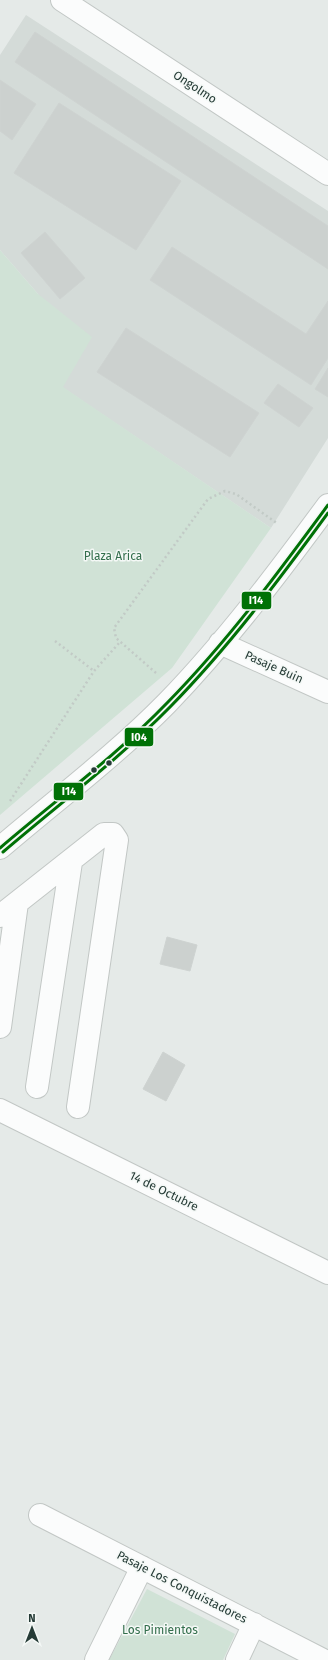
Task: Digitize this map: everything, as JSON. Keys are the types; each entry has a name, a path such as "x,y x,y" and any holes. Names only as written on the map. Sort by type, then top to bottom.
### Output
{"street":[{"name":"Ongolmo","path":"62,0 328,174"},
{"path":"0,848 134,735 194,674 328,505"},
{"name":"Pasaje Buin","path":"220,643 328,692"},
{"path":"0,916 71,862 104,834 113,834 117,840 78,1107"},
{"path":"37,1087 71,862"},
{"path":"0,1028 17,903"},
{"name":"14 de Octubre","path":"0,1110 328,1273"},
{"name":"Pasaje Los Conquistadores","path":"40,1515 323,1660"},
{"path":"96,1660 142,1567"},
{"path":"237,1660 254,1624"}],"path":[{"path":"157,673 120,642 114,634 114,628 208,499 226,490 236,494 282,527"},
{"path":"55,641 94,671"},
{"path":"8,805 94,671 120,642"}],"shaded area":[{"path":"26,15 328,211 328,438 271,528 62,387 38,294 0,250 0,55"}],"green space":[{"name":"Plaza Arica","path":"0,250 38,294 92,337 63,387 271,528 172,668 0,815"},
{"name":"Los Pimientos","path":"147,1589 235,1634 223,1660 109,1660"}],"building":[{"path":"35,32 328,226 328,269 15,62"},
{"path":"0,80 36,104 12,140 0,131"},
{"path":"59,103 181,181 136,250 14,173"},
{"path":"45,232 85,278 60,299 21,253"},
{"path":"172,247 306,334 328,301 328,358 311,385 150,280"},
{"path":"126,328 259,413 230,457 97,372"},
{"path":"328,368 328,397 315,389"},
{"path":"278,384 313,408 299,427 264,403"},
{"path":"167,937 197,945 190,971 160,964"},
{"path":"163,1052 185,1065 166,1101 143,1089"}],"transit line":[{"name":"I14","path":"0,848 107,760 189,680 271,581 328,505"},
{"name":"I04","path":"3,852 109,764 170,707 233,637 328,513"}]}
